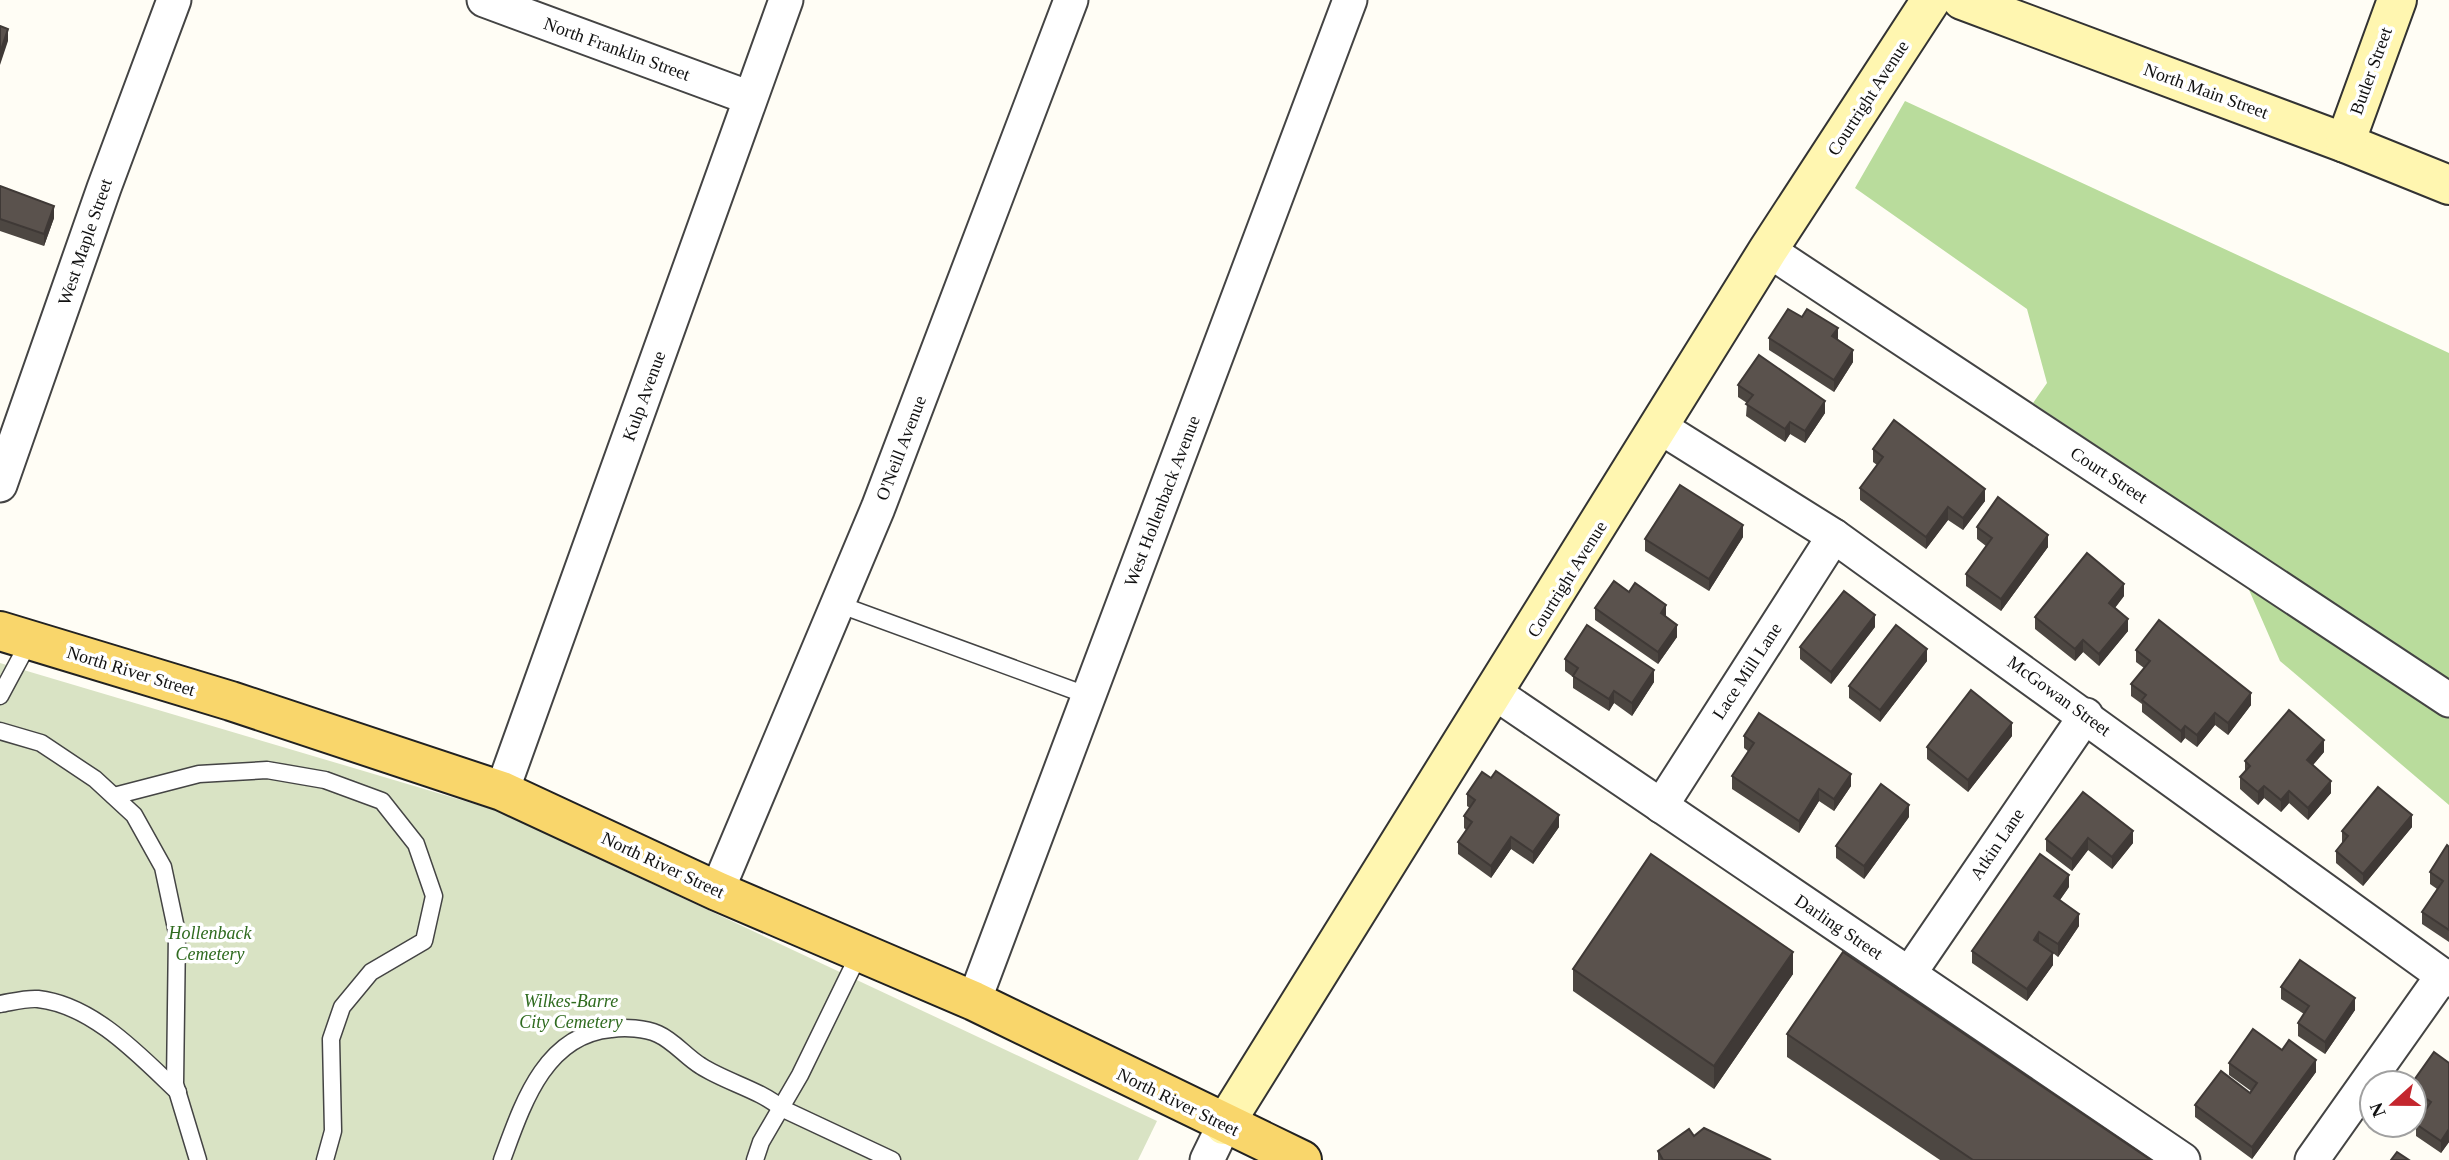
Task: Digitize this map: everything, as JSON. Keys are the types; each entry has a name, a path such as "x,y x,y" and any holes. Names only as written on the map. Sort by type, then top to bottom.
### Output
{"main road":[{"name":"Courtright Avenue","path":"1224,1125 1769,250 1931,0"},
{"name":"North Main Street","path":"1962,0 2345,143 2449,185"},
{"name":"Butler Street","path":"2345,143 2397,0"},
{"name":"North River Street","path":"15,635 231,701 502,791 717,891 974,1002 1224,1125 1302,1160"}],"street":[{"name":"West Maple Street","path":"0,485 104,188 174,0"},
{"name":"North Franklin Street","path":"484,0 750,98"},
{"name":"Kulp Avenue","path":"502,791 786,0"},
{"name":"O'Neill Avenue","path":"717,891 883,495 1070,0"},
{"name":"West Hollenback Avenue","path":"974,1002 1350,0"},
{"name":"Court Street","path":"1769,250 2449,700"},
{"name":"McGowan Street","path":"1660,427 1834,536 2446,977"},
{"name":"Lace Mill Lane","path":"1661,806 1834,536"},
{"name":"Darling Street","path":"1495,693 2183,1160"},
{"name":"Atkin Lane","path":"1909,974 2085,715"},
{"path":"2312,1160 2446,977"},
{"name":"Courtright Avenue","path":"1207,1160 1224,1125"}],"lane":[{"path":"838,604 1089,696"},
{"path":"0,696 15,635"},
{"path":"0,731 41,743 95,779 134,815 163,867 177,933 173,1031 178,1092 198,1160"},
{"path":"114,796 199,774 267,770 325,780 382,802 416,844 434,896 424,941 371,972 342,1007 331,1040 333,1131 325,1160"},
{"path":"755,1160 761,1142 800,1075 860,953"},
{"path":"0,1004 37,999 71,1008 93,1020 178,1092"},
{"path":"502,1160 529,1092 554,1056 588,1031 625,1027 658,1034 699,1066 738,1087 768,1097 781,1108 892,1160"}],"green space":[{"path":"1905,101 2449,353 2449,805 2280,661 2223,530 2033,403 2047,383 2027,309 1855,188"},
{"path":"0,663 495,810 1157,1121 1138,1160 0,1160"}],"building":[{"path":"0,26 8,29 0,53"},
{"path":"0,186 54,206 44,234 0,219"},
{"path":"1788,309 1802,317 1807,309 1838,328 1832,336 1853,350 1834,380 1769,338"},
{"path":"1759,355 1825,401 1805,431 1790,422 1785,429 1746,404 1753,395 1738,385"},
{"path":"1894,420 1985,489 1963,518 1948,507 1926,537 1860,488 1883,457 1873,449"},
{"path":"1680,485 1743,525 1709,579 1645,539"},
{"path":"1998,497 2048,535 2001,599 1966,574 1992,538 1977,527"},
{"path":"2087,553 2124,584 2109,603 2128,619 2099,654 2083,640 2075,649 2035,617"},
{"path":"1614,581 1629,592 1635,583 1666,605 1661,613 1677,625 1658,652 1595,608"},
{"path":"1844,591 1875,615 1831,672 1800,647"},
{"path":"2159,620 2251,693 2228,723 2215,713 2197,735 2185,726 2181,731 2142,700 2146,695 2131,684 2150,661 2136,650"},
{"path":"1587,625 1654,670 1632,703 1614,691 1609,699 1573,676 1578,668 1565,659"},
{"path":"1896,625 1927,649 1880,710 1849,686"},
{"path":"1971,690 2012,723 1968,780 1927,747"},
{"path":"2289,710 2324,740 2307,760 2331,781 2308,808 2289,791 2281,800 2264,786 2258,792 2240,777 2250,766 2245,761"},
{"path":"1759,713 1851,774 1834,799 1819,789 1799,821 1732,776 1754,743 1744,736"},
{"path":"1496,771 1559,815 1533,852 1511,837 1491,866 1458,842 1472,822 1464,816 1475,800 1467,794 1482,772 1491,778"},
{"path":"1881,784 1909,805 1864,866 1836,846"},
{"path":"2378,787 2412,815 2363,874 2336,851 2348,836 2342,831"},
{"path":"2083,792 2133,831 2112,857 2088,838 2072,859 2046,839"},
{"path":"2447,845 2449,930 2422,912 2443,881 2430,872"},
{"path":"1651,854 1793,952 1714,1066 1573,969"},
{"path":"2040,854 2069,875 2054,896 2079,914 2058,944 2039,932 2034,940 2053,953 2027,989 1972,951"},
{"path":"1843,952 2151,1160 1973,1160 1787,1034"},
{"path":"2300,960 2355,998 2325,1042 2298,1023 2309,1006 2281,987"},
{"path":"2253,1029 2282,1050 2289,1040 2316,1060 2252,1147 2195,1105 2221,1071 2250,1093 2257,1083 2229,1063"},
{"path":"2434,1052 2449,1063 2449,1129 2441,1141 2428,1132 2428,1106 2431,1102 2428,1100 2428,1069 2422,1069"},
{"path":"1704,1128 1771,1160 1663,1160 1658,1151 1689,1129 1694,1136"},
{"path":"2397,1152 2409,1160 2391,1160"}],"park label":[{"name":"Hollenback Cemetery","path":"210,943"},
{"name":"Wilkes-Barre City Cemetery","path":"571,1011"}]}
